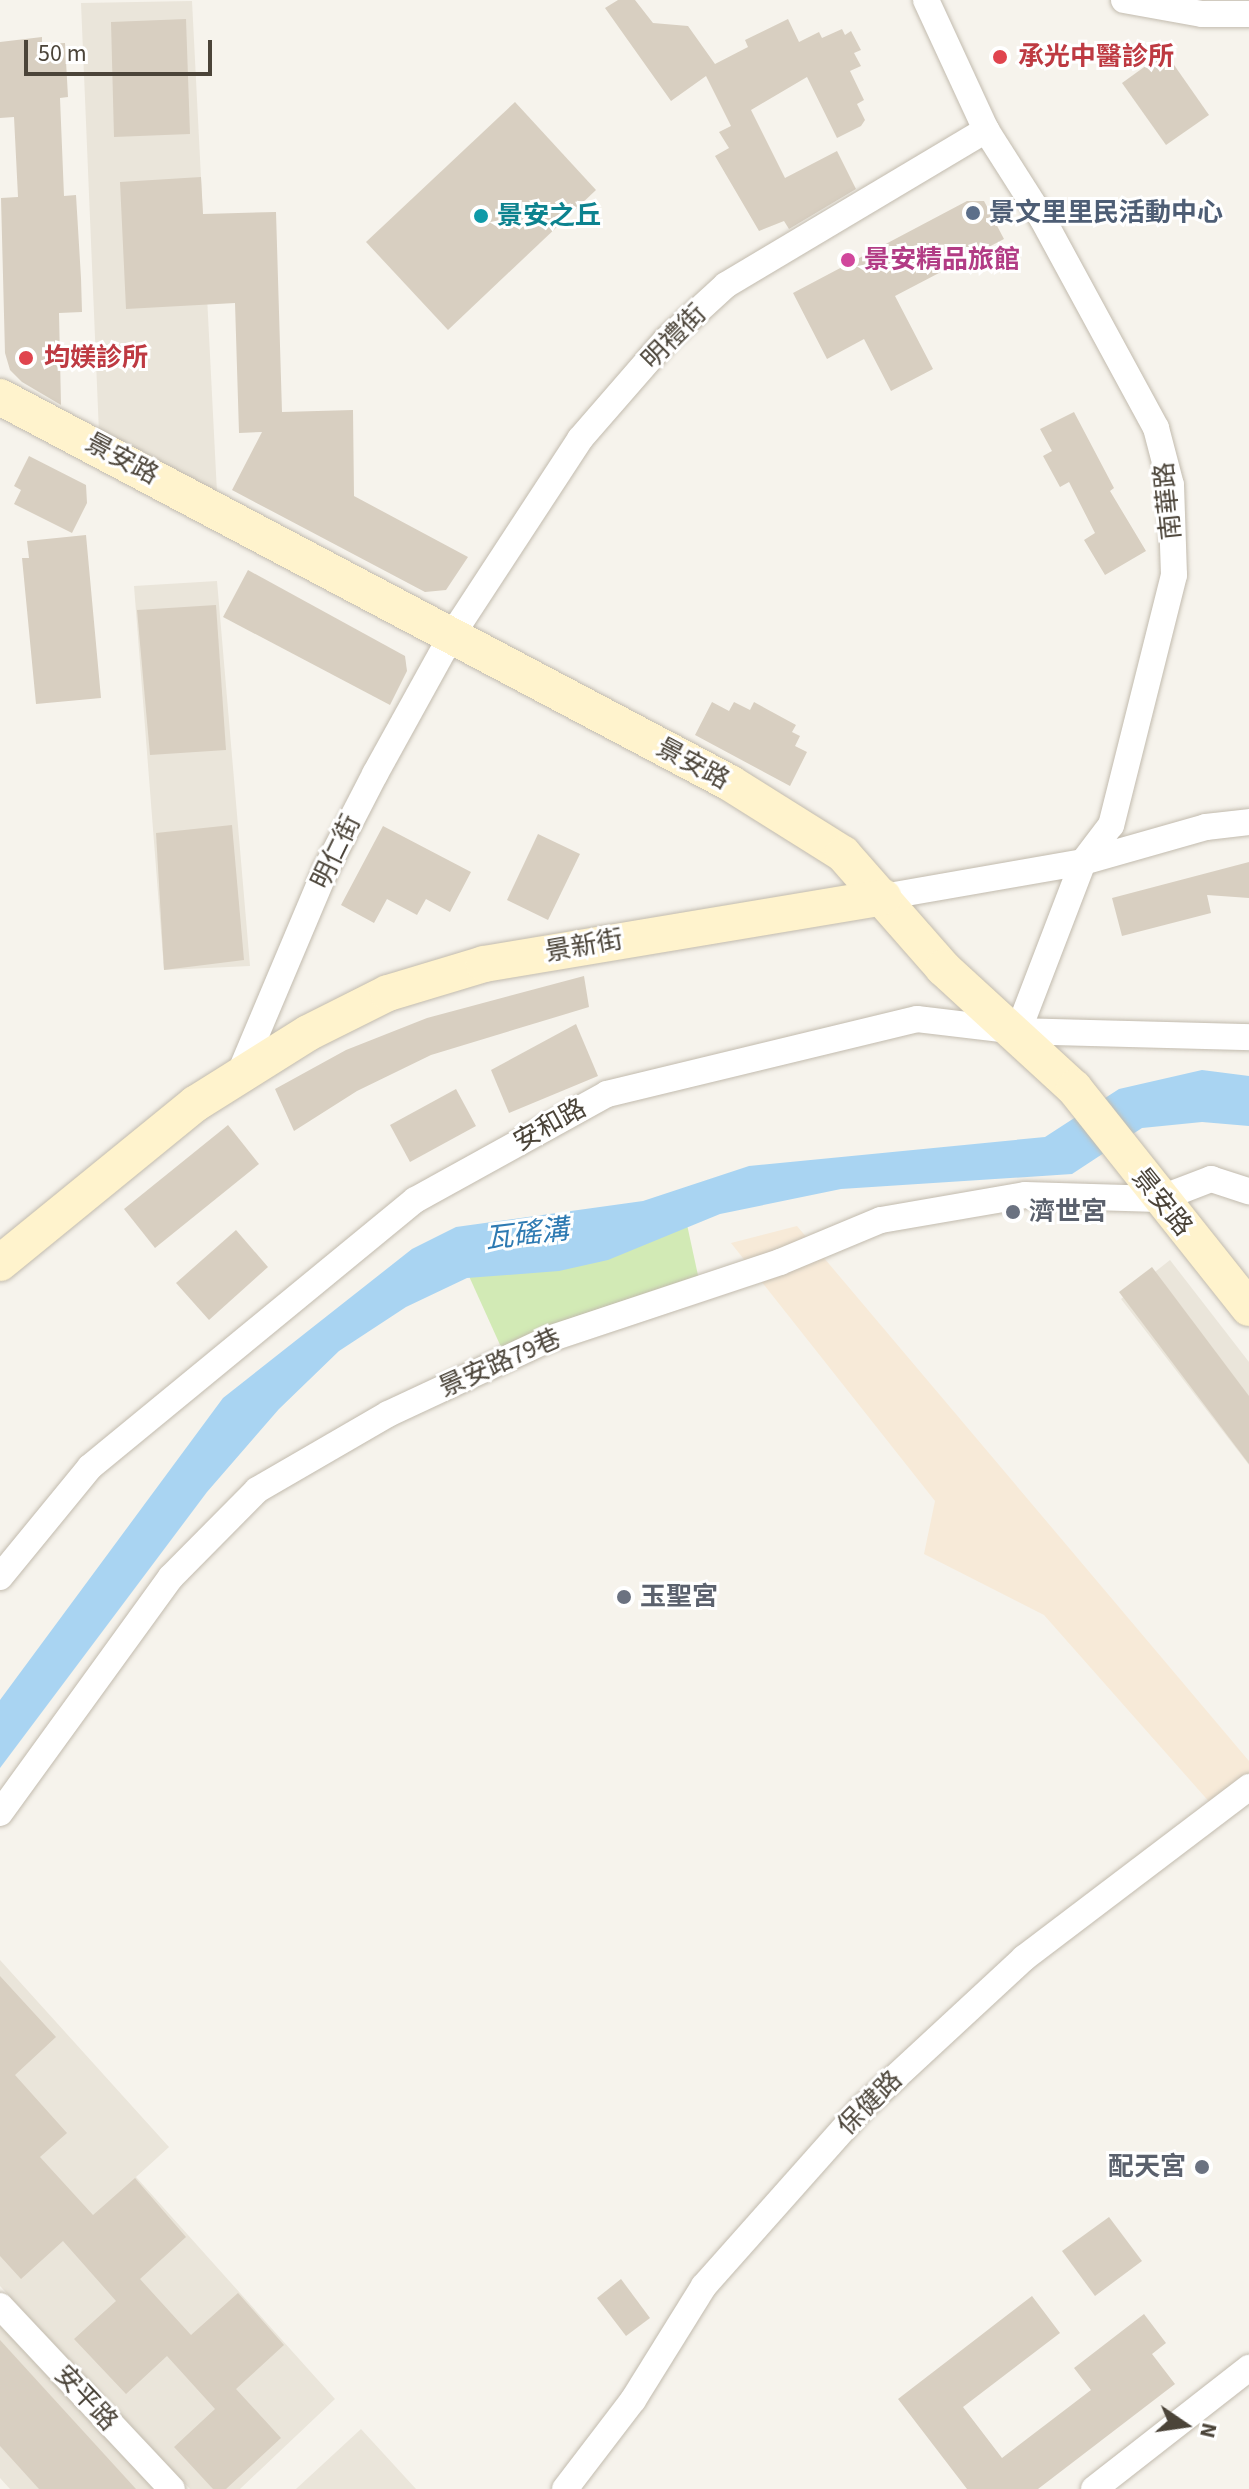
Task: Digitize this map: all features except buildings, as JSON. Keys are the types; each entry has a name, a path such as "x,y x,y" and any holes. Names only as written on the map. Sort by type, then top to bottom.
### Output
{"main road":[{"name":"景安路","path":"0,397 450,638 730,783 843,854 943,968 1018,1031 1074,1088 1159,1199 1249,1308"},
{"name":"景新街","path":"0,1263 195,1104 239,1075 388,993 484,964 883,897"}],"street":[{"name":"南華路","path":"926,0 986,130 1042,218 1156,428 1171,485 1174,575 1152,675 1111,825 1083,862 1018,1031"},
{"path":"1124,0 1202,14 1249,14"},
{"name":"明禮街","path":"450,638 580,439 666,340 726,285 764,260 986,130"},
{"name":"明仁街","path":"239,1075 326,869 450,638"},
{"name":"景新街","path":"883,897 1083,862 1206,827 1249,822"},
{"name":"安和路","path":"0,1577 90,1467 402,1210 607,1094 917,1019 1018,1031 1249,1037"},
{"path":"1159,1199 1211,1179 1249,1191"},
{"name":"景安路79巷","path":"0,1813 171,1577 257,1490 388,1414 549,1339 780,1262 881,1220 1025,1195 1159,1199"},
{"name":"保健路","path":"565,2489 633,2400 704,2286 860,2110 1024,1958 1249,1787"},
{"name":"安平路","path":"0,2306 172,2489"},
{"path":"1094,2489 1249,2368"}],"shaded area":[{"path":"192,1 217,493 99,433 81,3"},
{"path":"217,581 250,966 164,970 134,586"},
{"path":"797,1226 1249,1761 1249,1777 1212,1805 1044,1615 924,1554 935,1501 731,1243"},
{"path":"1170,1260 1249,1362 1249,1465 1121,1299"},
{"path":"0,1960 169,2147 136,2177 335,2399 240,2489 190,2489 0,2286"},
{"path":"0,2326 154,2489 10,2489 0,2478"},
{"path":"361,2429 416,2489 296,2489"}],"green space":[{"path":"686,1220 699,1280 501,1347 468,1274"}],"water":[{"name":"瓦磘溝","path":"1202,1070 1249,1076 1249,1126 1202,1122 1142,1128 1072,1174 841,1189 720,1214 608,1260 559,1271 467,1278 406,1307 339,1351 279,1409 207,1492 0,1768 0,1700 223,1398 412,1249 456,1227 643,1201 749,1166 1045,1137 1119,1089"}],"place":[{"name":"承光中醫診所","path":"1000,57"},
{"name":"景文里里民活動中心","path":"973,213"},
{"name":"景安之丘","path":"481,216"},
{"name":"景安精品旅館","path":"848,260"},
{"name":"均媄診所","path":"26,358"},
{"name":"濟世宮","path":"1013,1212"},
{"name":"玉聖宮","path":"624,1597"},
{"name":"配天宮","path":"1202,2167"}]}
